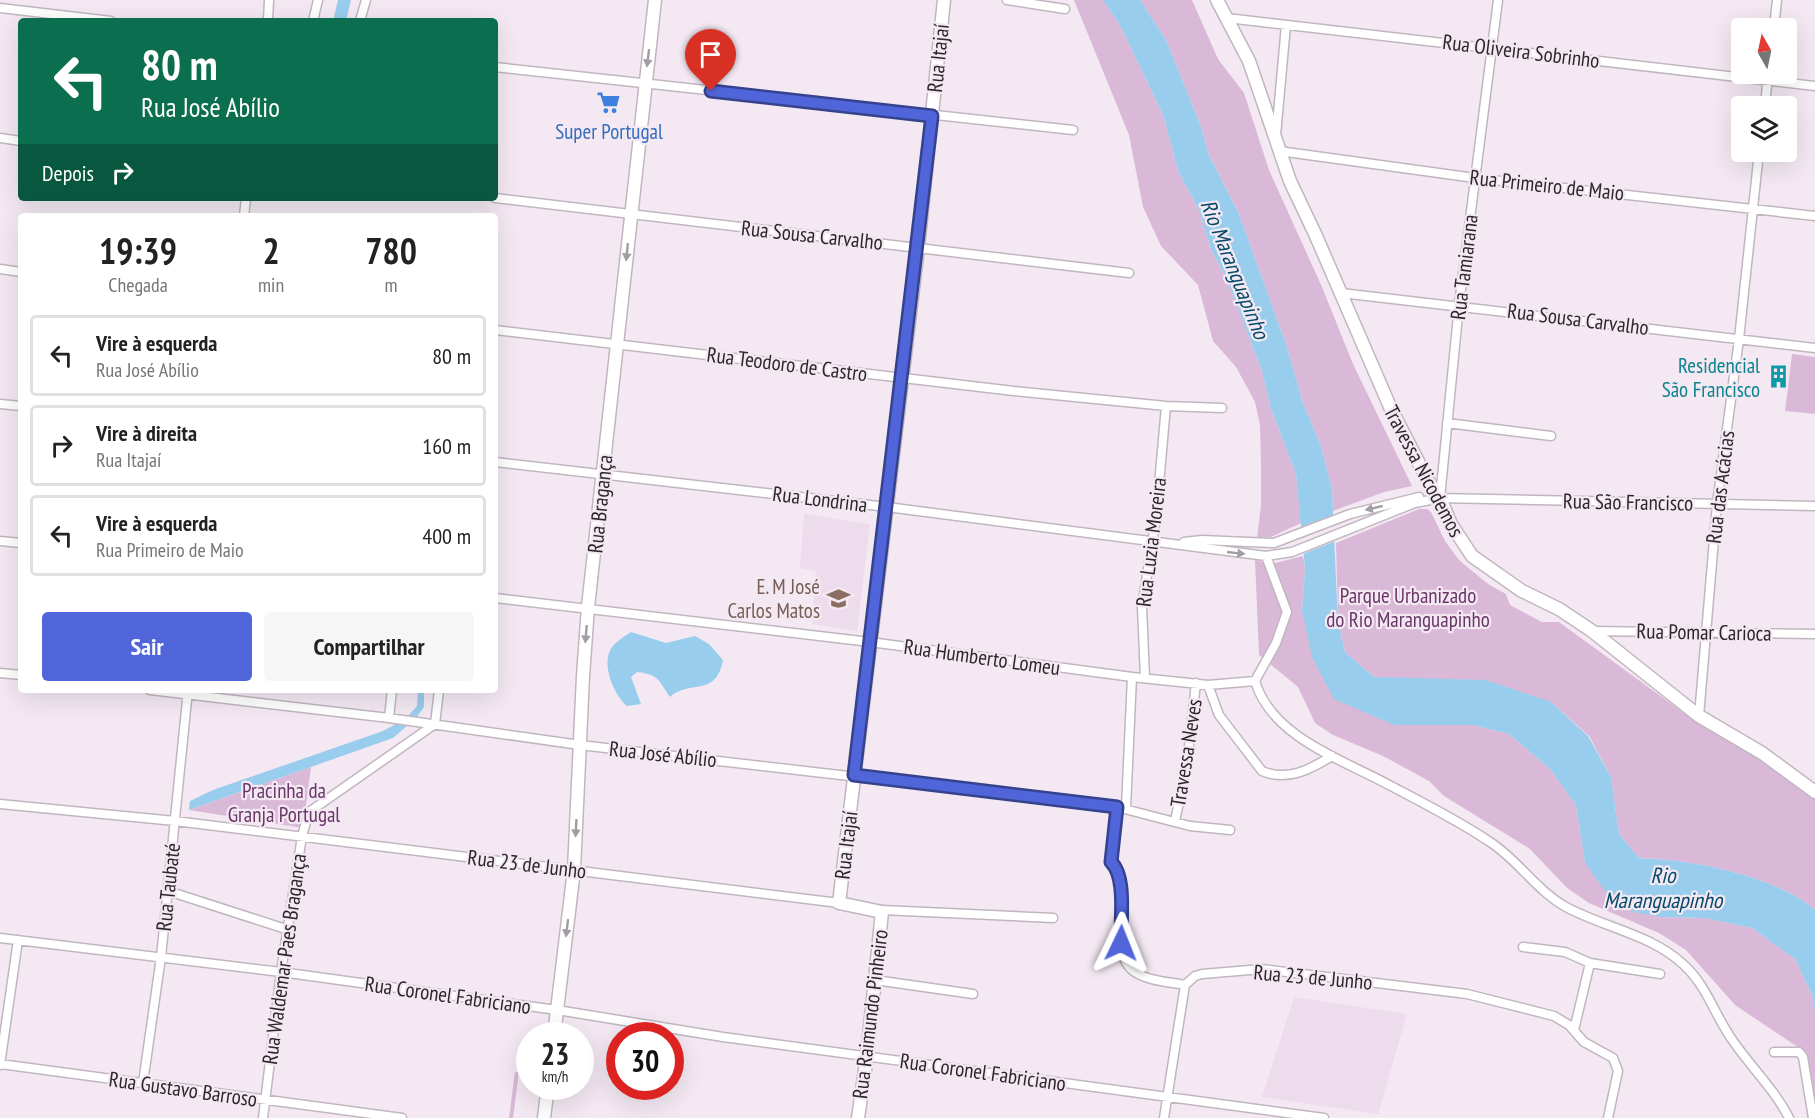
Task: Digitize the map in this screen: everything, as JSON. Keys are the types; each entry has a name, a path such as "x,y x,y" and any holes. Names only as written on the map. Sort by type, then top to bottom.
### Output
{"street":[{"path":"268,18 269,0"},
{"path":"314,18 318,0"},
{"path":"361,18 366,0"},
{"name":"Rua Bragança","path":"556,1022 574,870 588,607 655,0"},
{"name":"Rua Itajaí","path":"840,903 918,247 944,0"},
{"path":"1007,0 1065,9"},
{"name":"Travessa Nicodemos","path":"1217,0 1249,61 1276,136 1279,152 1391,409 1428,480 1440,498 1451,524 1472,556 1522,591 1558,609 1593,631 1699,716 1762,753 1815,792"},
{"name":"Rua Tamiarana","path":"1440,498 1459,305 1498,0"},
{"path":"1774,18 1777,0"},
{"path":"0,8 85,18"},
{"name":"Rua Oliveira Sobrinho","path":"1227,18 1731,73"},
{"path":"1276,136 1286,25"},
{"path":"498,67 1073,130"},
{"name":"Rua Oliveira Sobrinho","path":"1797,83 1815,86"},
{"path":"0,138 18,141"},
{"name":"Rua Primeiro de Maio","path":"1279,152 1474,178 1815,216"},
{"name":"Rua das Acácias","path":"1699,716 1704,631 1717,504 1739,339 1758,162"},
{"name":"Rua Sousa Carvalho","path":"498,198 1130,273"},
{"path":"0,269 18,272"},
{"name":"Rua Sousa Carvalho","path":"1341,293 1815,348"},
{"name":"Rua Teodoro de Castro","path":"498,330 1166,406 1222,408"},
{"path":"0,404 18,406"},
{"name":"Rua Luzia Moreira","path":"1145,678 1142,607 1152,540 1166,406"},
{"path":"1447,423 1551,436"},
{"name":"Rua Londrina","path":"498,462 1181,543"},
{"path":"1181,543 1202,540 1259,544 1287,538 1350,514 1418,497 1440,498"},
{"path":"1181,543 1202,549 1266,556 1292,552 1415,503 1440,498"},
{"name":"Rua São Francisco","path":"1440,498 1815,506"},
{"path":"0,541 18,543"},
{"path":"1266,556 1287,612 1276,643 1255,681 1259,696 1269,710 1295,733 1332,756 1420,804 1444,813 1493,843 1547,895 1566,906 1661,946 1677,959 1708,995 1731,1040 1789,1118"},
{"name":"Rua Humberto Lomeu","path":"498,598 588,607 870,642 1131,677 1208,685 1255,681"},
{"name":"Rua Pomar Carioca","path":"1593,631 1815,633"},
{"path":"0,673 18,675"},
{"path":"1131,677 1121,807 1111,862 1116,867 1119,879 1121,943 1126,964 1138,974 1185,985 1164,1118"},
{"name":"Travessa Neves","path":"1174,822 1191,734 1196,683"},
{"path":"1208,685 1218,715 1262,771 1289,776 1309,770 1332,756"},
{"name":"Rua Taubaté","path":"143,1083 161,957 188,693"},
{"name":"Rua José Abílio","path":"196,693 580,745 1121,807 1174,822 1230,830"},
{"path":"389,718 392,693"},
{"path":"435,724 439,693"},
{"name":"Rua Waldemar Paes Bragança","path":"263,1118 281,972 302,836 309,812 435,724"},
{"name":"Rua 23 de Junho","path":"0,804 302,836 882,910 1053,918"},
{"path":"168,891 289,930"},
{"name":"Rua Raimundo Pinheiro","path":"858,1118 867,1056 882,910"},
{"name":"Rua Coronel Fabriciano","path":"0,938 281,972 557,1010 732,1038 1324,1118"},
{"path":"0,1065 18,940"},
{"path":"1523,947 1565,952 1590,963 1660,974"},
{"path":"1574,1030 1590,963"},
{"name":"Rua 23 de Junho","path":"1185,985 1195,976 1202,974 1262,969 1467,993 1554,1016 1574,1030 1584,1042 1609,1054 1616,1065 1618,1071 1608,1118"},
{"path":"875,980 973,994"},
{"path":"1774,1052 1799,1052 1803,1057 1813,1118"},
{"name":"Rua Gustavo Barroso","path":"0,1065 402,1118"},
{"path":"544,1118 546,1100"}],"shaded area":[{"name":"E. M José Carlos Matos","path":"804,514 870,524 857,631 812,624 816,571 800,568"},
{"path":"1294,997 1407,1014 1378,1114 1262,1097"}],"green space":[{"path":"1074,0 1103,0 1121,27 1163,115 1179,173 1199,210 1211,249 1227,280 1262,371 1271,409 1296,474 1301,523 1271,537 1257,539 1261,505 1261,463 1260,425 1255,402 1236,367 1213,341 1198,285 1161,246 1143,207 1129,135"},
{"path":"1140,0 1192,0 1218,59 1244,93 1269,170 1322,287 1353,364 1412,486 1384,492 1333,511 1332,489 1321,446 1303,403 1286,344 1239,214 1209,155 1200,124 1166,40"},
{"path":"1792,354 1815,357 1815,414 1785,411"},
{"name":"Parque Urbanizado do Rio Maranguapinho","path":"1419,509 1427,509 1431,512 1445,541 1459,560 1488,584 1506,594 1510,605 1542,622 1559,622 1699,724 1764,760 1815,799 1815,910 1778,887 1732,872 1683,862 1639,858 1619,834 1611,777 1589,736 1551,702 1428,680 1374,677 1345,652 1338,622 1336,543"},
{"name":"Parque Urbanizado do Rio Maranguapinho","path":"1303,556 1305,569 1302,611 1394,725 1473,725 1509,734 1550,769 1576,805 1585,863 1660,917 1705,918 1752,928 1795,959 1812,995 1815,1011 1815,1109 1805,1052 1735,1005 1686,950 1659,933 1589,903 1567,888 1530,849 1444,796 1429,781 1383,756 1333,735 1315,723 1298,687 1259,655 1255,560 1271,564"},
{"name":"Pracinha da Granja Portugal","path":"311,767 303,828 189,810"},
{"path":"515,1072 516,1072 513,1118 509,1118"}],"water":[{"path":"338,0 351,0 347,18 334,18"},
{"name":"Rio Maranguapinho","path":"1103,0 1140,0 1166,40 1200,124 1209,155 1239,214 1286,344 1303,403 1321,446 1332,489 1338,622 1345,652 1374,677 1486,680 1551,702 1588,736 1611,777 1619,834 1639,858 1683,862 1732,872 1778,887 1815,910 1815,1011 1812,995 1795,959 1752,928 1705,918 1660,917 1634,912 1608,895 1585,863 1576,805 1550,769 1509,734 1473,725 1394,725 1334,699 1312,657 1302,611 1305,569 1296,474 1271,409 1262,371 1227,280 1211,249 1199,210 1179,173 1163,115 1121,27"},
{"path":"631,632 666,643 695,636 709,644 723,660 720,672 708,684 686,689 670,697 654,677 637,672 631,677 641,704 627,706 613,687 607,661 612,647"},
{"path":"418,693 424,693 424,707 416,718 407,717 417,706"},
{"path":"396,724 407,726 393,738 189,810 190,801 213,790 383,731"}],"pier":[{"path":"1336,514 1338,540 1300,555 1298,528"}],"place":[{"name":"Super Portugal","path":"609,103"},
{"name":"Residencial São Francisco","path":"1778,377"},
{"name":"E. M José Carlos Matos","path":"838,598"}],"route":[{"path":"711,91 932,116 854,775 1117,807 1111,862 1116,867 1119,879 1121,943"}]}
